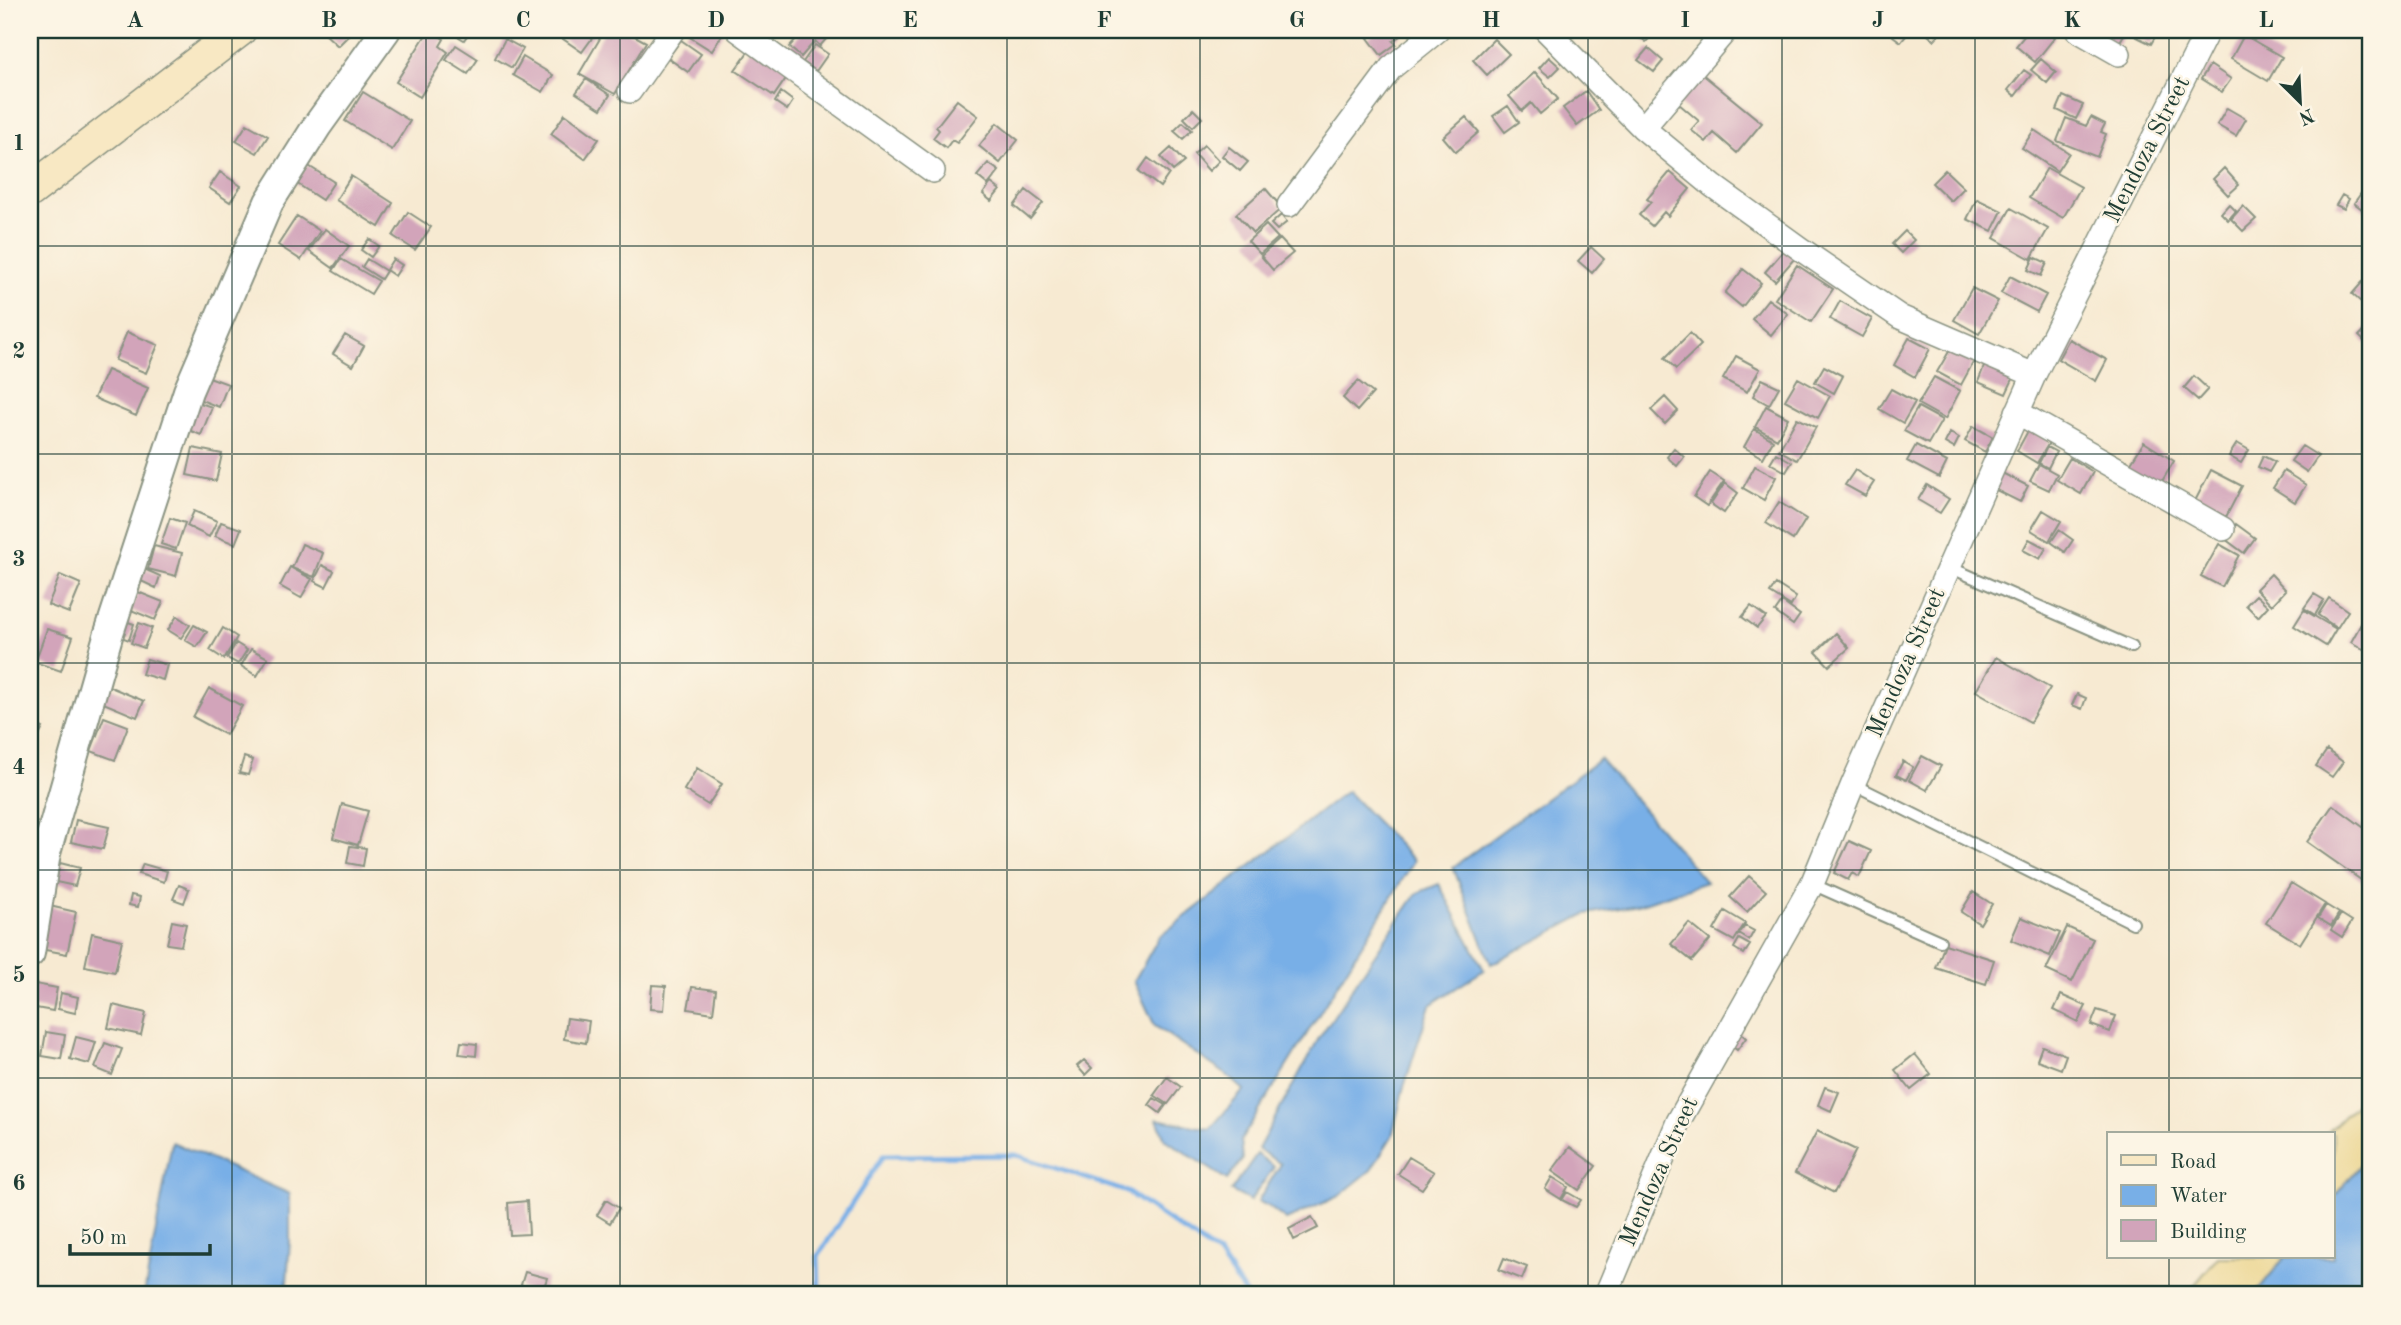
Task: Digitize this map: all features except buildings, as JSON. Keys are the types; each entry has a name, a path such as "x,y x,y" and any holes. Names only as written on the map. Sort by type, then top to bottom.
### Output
{"main road":[{"path":"30,191 240,30"}],"street":[{"path":"30,953 46,853 53,828 108,636 188,391 269,202 317,126 387,30"},
{"path":"630,90 673,30"},
{"path":"738,30 933,171"},
{"path":"1289,205 1391,68 1438,30"},
{"path":"1546,30 1643,128 1713,186 1900,317 2034,375"},
{"path":"1643,128 1726,30"},
{"path":"2077,30 2119,54"},
{"name":"Mendoza Street","path":"1606,1295 1678,1122 1812,884 1853,784 2034,375 2208,30"},
{"path":"2017,412 2224,529"}],"lane":[{"path":"1949,567 2132,647"},
{"path":"1853,784 2133,923"},
{"path":"1812,884 1940,941"}],"sand":[{"path":"2371,1089 2371,1153 2334,1197 2334,1132 2328,1132"},
{"path":"2217,1258 2284,1258 2254,1295 2186,1295"}],"water":[{"path":"1600,759 1706,882 1638,905 1586,914 1491,964 1453,867"},
{"path":"1347,791 1414,861 1241,1140 1243,1159 1227,1180 1165,1139 1157,1119 1210,1129 1244,1090 1227,1075 1155,1026 1134,981 1159,937"},
{"path":"1439,884 1484,970 1430,1005 1403,1090 1392,1136 1371,1170 1339,1196 1286,1220 1258,1201 1281,1164 1258,1149 1319,1038 1390,932 1417,893"},
{"path":"172,1142 290,1194 286,1295 144,1295"},
{"path":"2371,1153 2371,1295 2254,1295 2284,1258 2334,1258 2334,1197"},
{"path":"1257,1154 1274,1167 1250,1201 1231,1191"}],"waterway":[{"path":"819,1295 818,1256 883,1156 1016,1155 1127,1192 1219,1255 1246,1295"}]}
